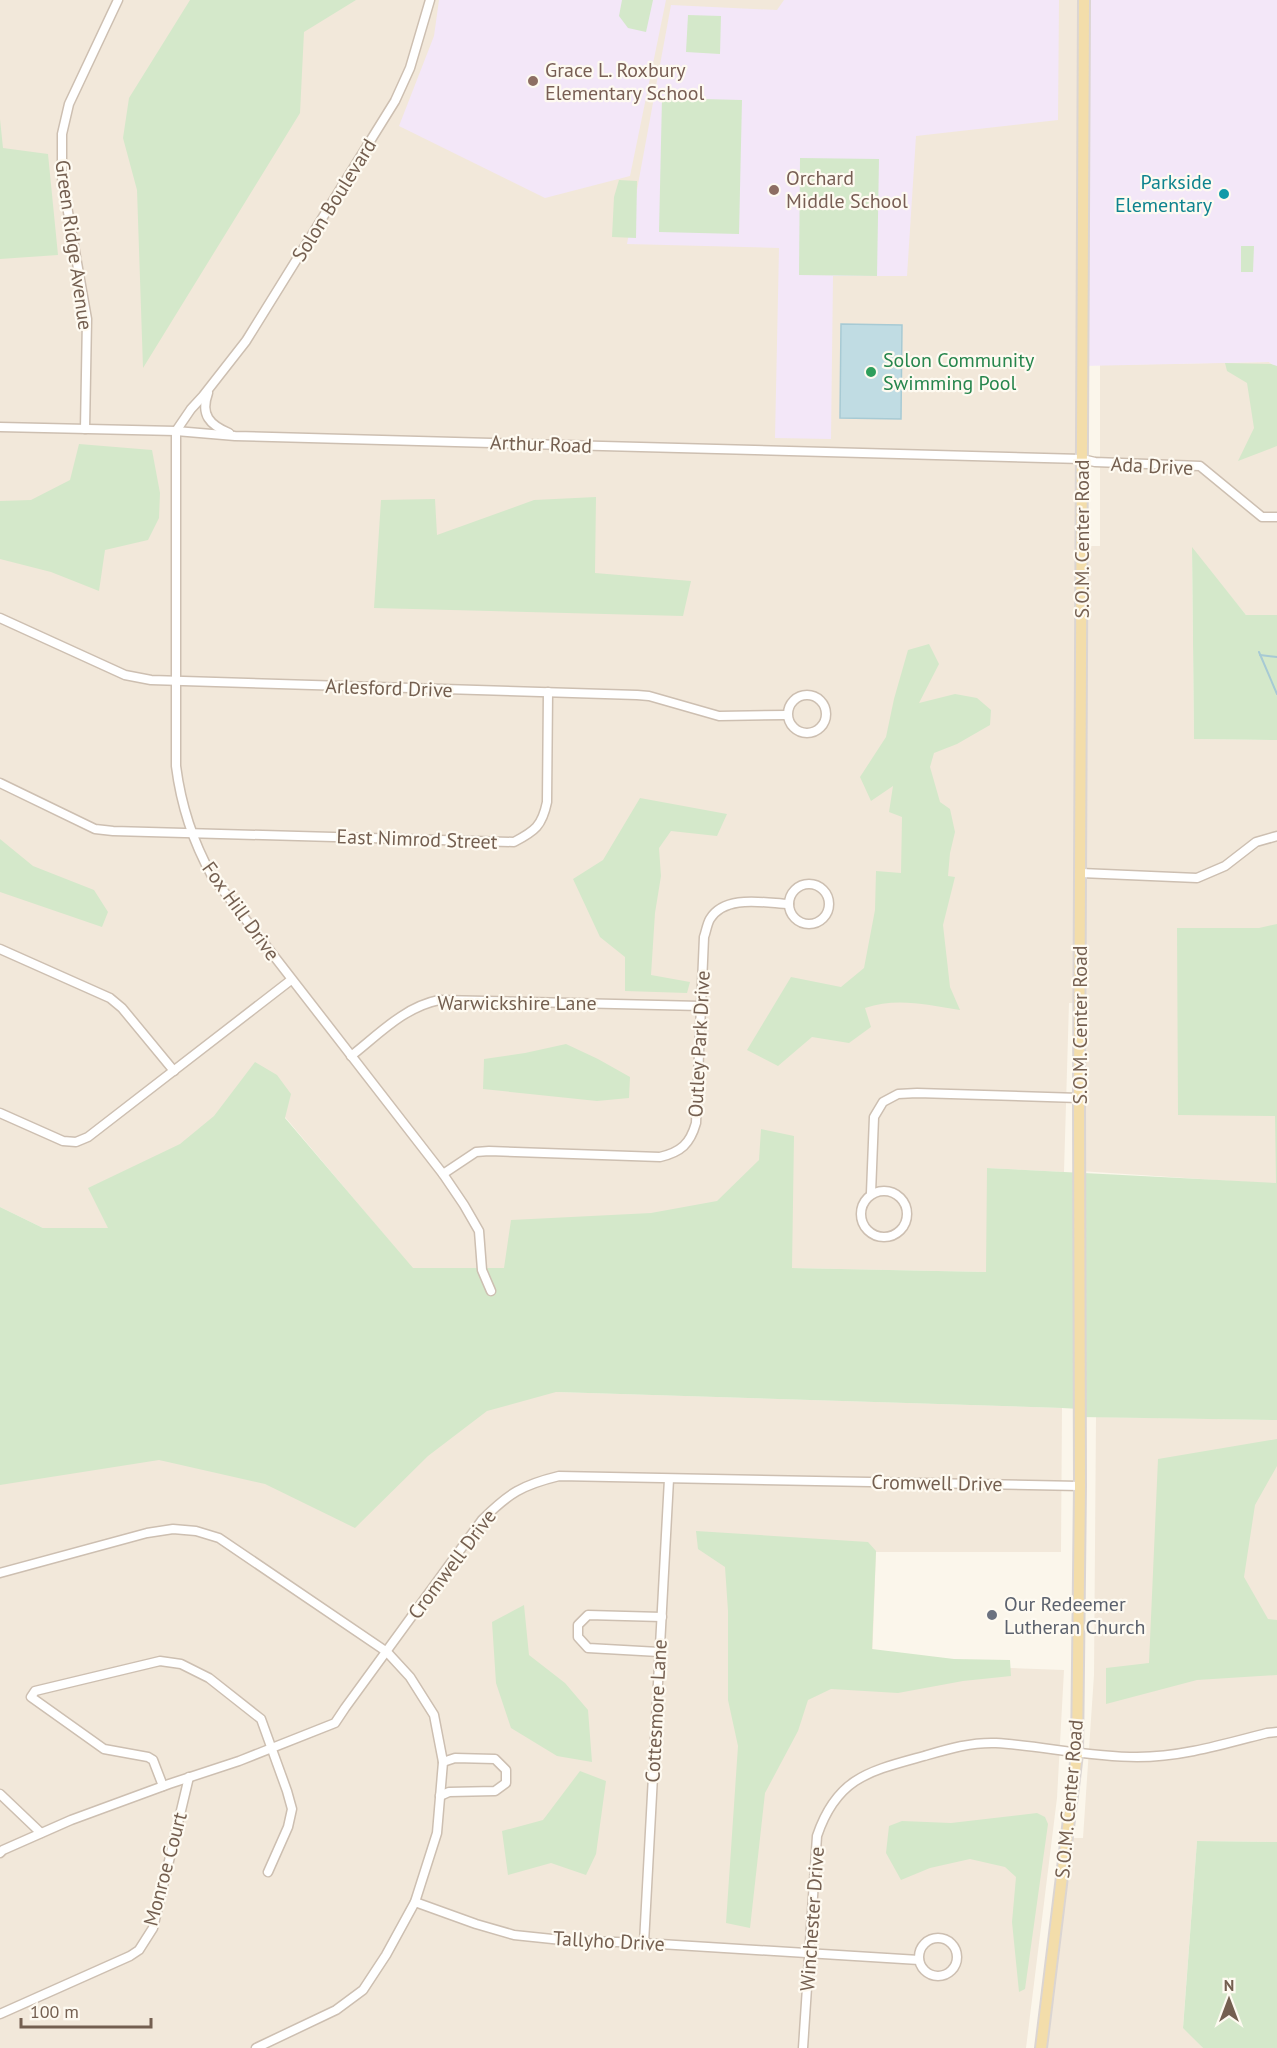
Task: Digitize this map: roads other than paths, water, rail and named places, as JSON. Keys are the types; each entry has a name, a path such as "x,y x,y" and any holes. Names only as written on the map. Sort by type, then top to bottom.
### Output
{"main road":[{"name":"S.O.M. Center Road","path":"1041,2048 1077,1754 1080,1486 1079,1098 1084,0"}],"street":[{"name":"Green Ridge Avenue","path":"86,429 87,319 62,178 62,134 69,104 118,0"},
{"name":"Solon Boulevard","path":"176,431 246,341 395,101 410,68 430,0"},
{"path":"210,387 205,402 206,414 211,424 235,436"},
{"name":"Arthur Road","path":"0,427 176,431 235,436 1082,459"},
{"name":"Fox Hill Drive","path":"176,431 176,766 180,795 192,833 212,876 443,1174 464,1205 479,1231 482,1270 491,1291"},
{"name":"Ada Drive","path":"1082,459 1095,462 1200,466 1262,517 1277,517"},
{"name":"Arlesford Drive","path":"0,618 125,675 151,680 649,696 719,716 787,715"},
{"name":"East Nimrod Street","path":"0,783 95,829 514,842 531,833 543,819 547,802 548,692"},
{"path":"805,695 811,695 820,701 826,712 823,724 814,732 808,733 796,730 788,721 787,715 794,699 805,695"},
{"path":"1081,873 1197,878 1225,866 1256,842 1277,836"},
{"path":"811,884 822,889 829,900 829,907 823,918 811,924 798,921 789,904 794,892 804,885 811,884"},
{"name":"Outley Park Drive","path":"443,1174 476,1152 660,1157 672,1154 692,1138 696,1123 704,937 710,919 721,908 736,902 789,904"},
{"path":"0,949 110,998 131,1018 174,1071"},
{"path":"0,1113 63,1142 76,1142 88,1137 291,980"},
{"name":"Warwickshire Lane","path":"351,1056 408,1011 424,1003 439,1000 701,1006"},
{"path":"871,1193 894,1192 905,1203 907,1218 904,1225 894,1235 878,1237 865,1228 861,1221 861,1206 871,1193 874,1117 883,1102 898,1094 1079,1098"},
{"name":"Cromwell Drive","path":"0,1853 41,1833 163,1786 239,1761 335,1723 482,1520 502,1500 520,1488 559,1476 1080,1486"},
{"name":"Cottesmore Lane","path":"644,1943 669,1479"},
{"path":"0,1573 147,1533 173,1529 196,1531 219,1538 387,1652 410,1677 434,1715 443,1762 437,1833 415,1902 386,1955 363,1990 336,2010 256,2048"},
{"path":"659,1652 588,1648 578,1637 578,1625 588,1615 662,1617"},
{"path":"163,1786 153,1760 148,1757 104,1749 31,1697 35,1691 160,1661 181,1664 209,1678 261,1719 292,1809 288,1827 268,1872"},
{"name":"Winchester Drive","path":"803,2048 818,1836 823,1819 834,1800 862,1776 884,1767 970,1743 997,1743 1077,1754 1137,1757 1184,1754 1277,1732"},
{"path":"440,1796 449,1792 495,1791 506,1783 506,1770 495,1759 455,1758 443,1762"},
{"name":"Monroe Court","path":"0,2014 139,1950 153,1928 189,1777"},
{"path":"0,1794 41,1833"},
{"name":"Tallyho Drive","path":"415,1902 514,1935 562,1940 919,1960"},
{"path":"935,1938 947,1940 952,1944 957,1956 954,1968 944,1976 925,1971 919,1960 924,1944 935,1938"}],"water":[{"name":"Solon Community Swimming Pool","path":"841,324 902,325 901,419 840,418"}],"waterway":[{"path":"1259,652 1277,694"},
{"path":"1260,655 1277,657"}],"place":[{"name":"Grace L. Roxbury Elementary School","path":"533,81"},
{"name":"Orchard Middle School","path":"774,190"},
{"name":"Parkside Elementary","path":"1224,194"},
{"name":"Solon Community Swimming Pool","path":"871,372"},
{"name":"Our Redeemer Lutheran Church","path":"992,1615"}]}
